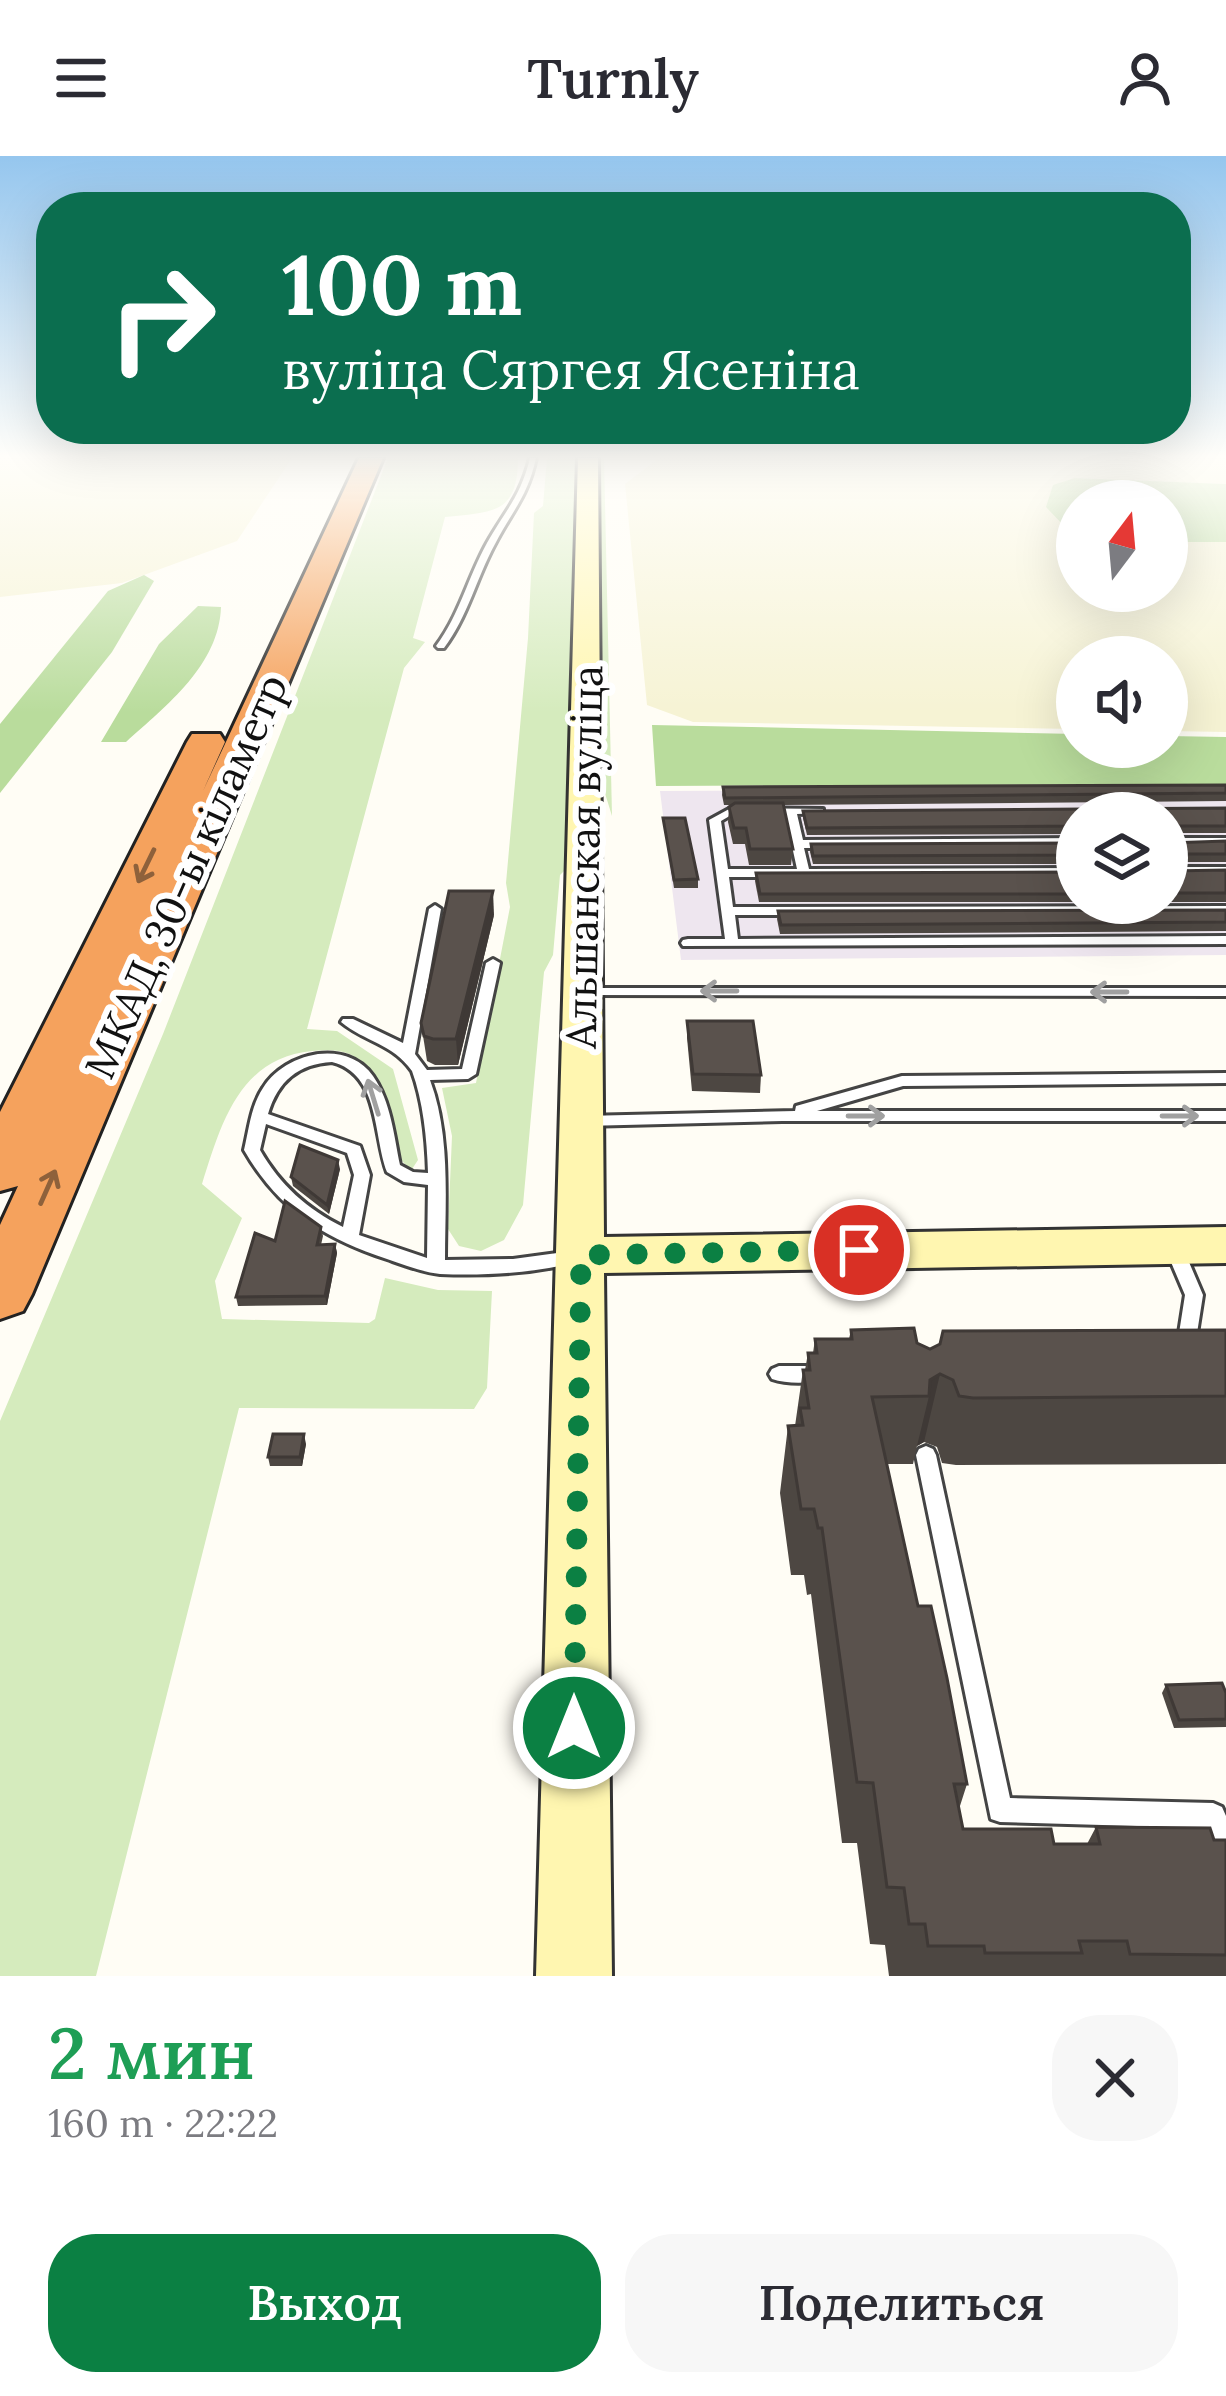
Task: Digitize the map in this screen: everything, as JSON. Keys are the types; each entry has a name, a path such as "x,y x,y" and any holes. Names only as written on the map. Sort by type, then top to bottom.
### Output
{"highway":[{"name":"МКАД, 30-ы кіламетр","path":"0,1171 302,543"},
{"name":"МКАД, 30-ы кіламетр","path":"0,1294 333,543"}],"main road":[{"name":"Альшанская вуліца","path":"574,1976 573,1567 581,1255 587,543"},
{"path":"581,1255 1226,1245"}],"lane":[{"path":"441,646 459,625 491,543"},
{"path":"790,811 804,873"},
{"path":"732,943 715,820 731,812 836,811"},
{"path":"798,844 1056,842"},
{"path":"1188,842 1226,842"},
{"path":"1188,871 1226,871"},
{"path":"722,873 1056,872"},
{"path":"408,1054 435,910"},
{"path":"728,911 1226,910"},
{"path":"688,943 1226,940"},
{"path":"419,1075 467,1074 494,962"},
{"path":"583,992 1226,992"},
{"path":"348,1022 408,1054 419,1075 436,1144 436,1267"},
{"path":"434,1179 410,1178 393,1168 369,1080 350,1060 331,1057 292,1066 267,1093 252,1150 271,1186 294,1207 385,1254 436,1267 513,1266 581,1255"},
{"path":"782,1116 902,1081 1226,1078"},
{"path":"581,1121 1226,1116"},
{"path":"261,1117 354,1150 362,1174 350,1234"},
{"path":"1163,1349 1196,1349 1194,1294 1173,1246"},
{"path":"778,1374 844,1374"},
{"path":"926,1455 1000,1810 1213,1816 1226,1843"}],"shaded area":[{"path":"0,543 232,543 122,583 0,597"},
{"path":"631,543 1056,543 1056,612 1188,612 1188,543 1226,543 1226,732 1188,731 1188,636 1056,636 1056,729 693,722 647,705"},
{"path":"1226,788 1226,955 681,960 660,791"}],"green space":[{"path":"355,543 438,543 413,638 425,642 404,668 307,1029 337,1031 393,1069 418,1160 412,1169 396,1150 368,1069 346,1053 312,1051 287,1056 250,1080 226,1117 202,1184 242,1218 215,1281 222,1319 369,1323 375,1319 385,1278 438,1290 492,1291 487,1388 474,1409 239,1408 96,1976 0,1976 0,1421 163,1034"},
{"path":"533,543 577,543 569,866 560,875 553,955 544,972 523,1205 504,1240 481,1251 459,1246 448,1229 452,1136 442,1088 476,1083 510,907 506,883"},
{"path":"597,543 606,543 612,816 600,777"},
{"path":"144,575 154,581 112,652 0,793 0,724 108,591"},
{"path":"198,606 221,607 218,628 201,665 174,698 126,742 101,742 159,644"},
{"path":"652,725 1056,734 1056,768 1188,768 1188,736 1226,737 1226,784 656,786"}],"building":[{"path":"1226,785 1226,793 725,798 723,787"},
{"path":"783,803 793,849 750,849 746,828 734,828 729,807"},
{"path":"1188,808 1226,808 1226,826 1188,826"},
{"path":"1056,809 1056,826 807,828 803,811"},
{"path":"663,818 685,818 698,879 674,880"},
{"path":"1226,841 1226,854 1188,854 1188,842"},
{"path":"1056,843 1056,855 813,856 811,844"},
{"path":"1226,870 1226,893 1188,893 1188,871"},
{"path":"1056,872 1056,894 760,894 756,873"},
{"path":"449,891 493,891 456,1039 433,1039 424,1036 421,1023"},
{"path":"1056,910 1056,923 781,925 778,911"},
{"path":"1188,910 1226,910 1226,922 1188,922"},
{"path":"687,1021 753,1021 761,1075 693,1074"},
{"path":"300,1145 338,1160 327,1205 291,1177"},
{"path":"285,1201 321,1227 317,1245 335,1244 325,1296 236,1297 255,1233 275,1241"},
{"path":"914,1328 917,1343 930,1349 940,1344 943,1331 1226,1330 1226,1396 973,1398 959,1396 953,1380 940,1374 930,1380 929,1396 872,1397 918,1606 931,1606 947,1678 967,1784 954,1784 963,1829 1051,1829 1054,1844 1100,1844 1096,1827 1210,1828 1214,1840 1226,1840 1226,1955 1130,1954 1127,1941 1079,1941 1082,1953 985,1953 984,1946 928,1946 925,1924 909,1924 904,1888 887,1887 873,1783 857,1782 822,1528 818,1528 814,1509 801,1509 788,1426 803,1425 800,1408 809,1408 803,1370 810,1370 808,1353 817,1353 815,1339 852,1339 851,1330"},
{"path":"273,1434 304,1434 300,1457 268,1457"},
{"path":"1222,1683 1226,1719 1179,1720 1166,1685"}],"route":[{"path":"574,1728 581,1255 859,1250"}]}
